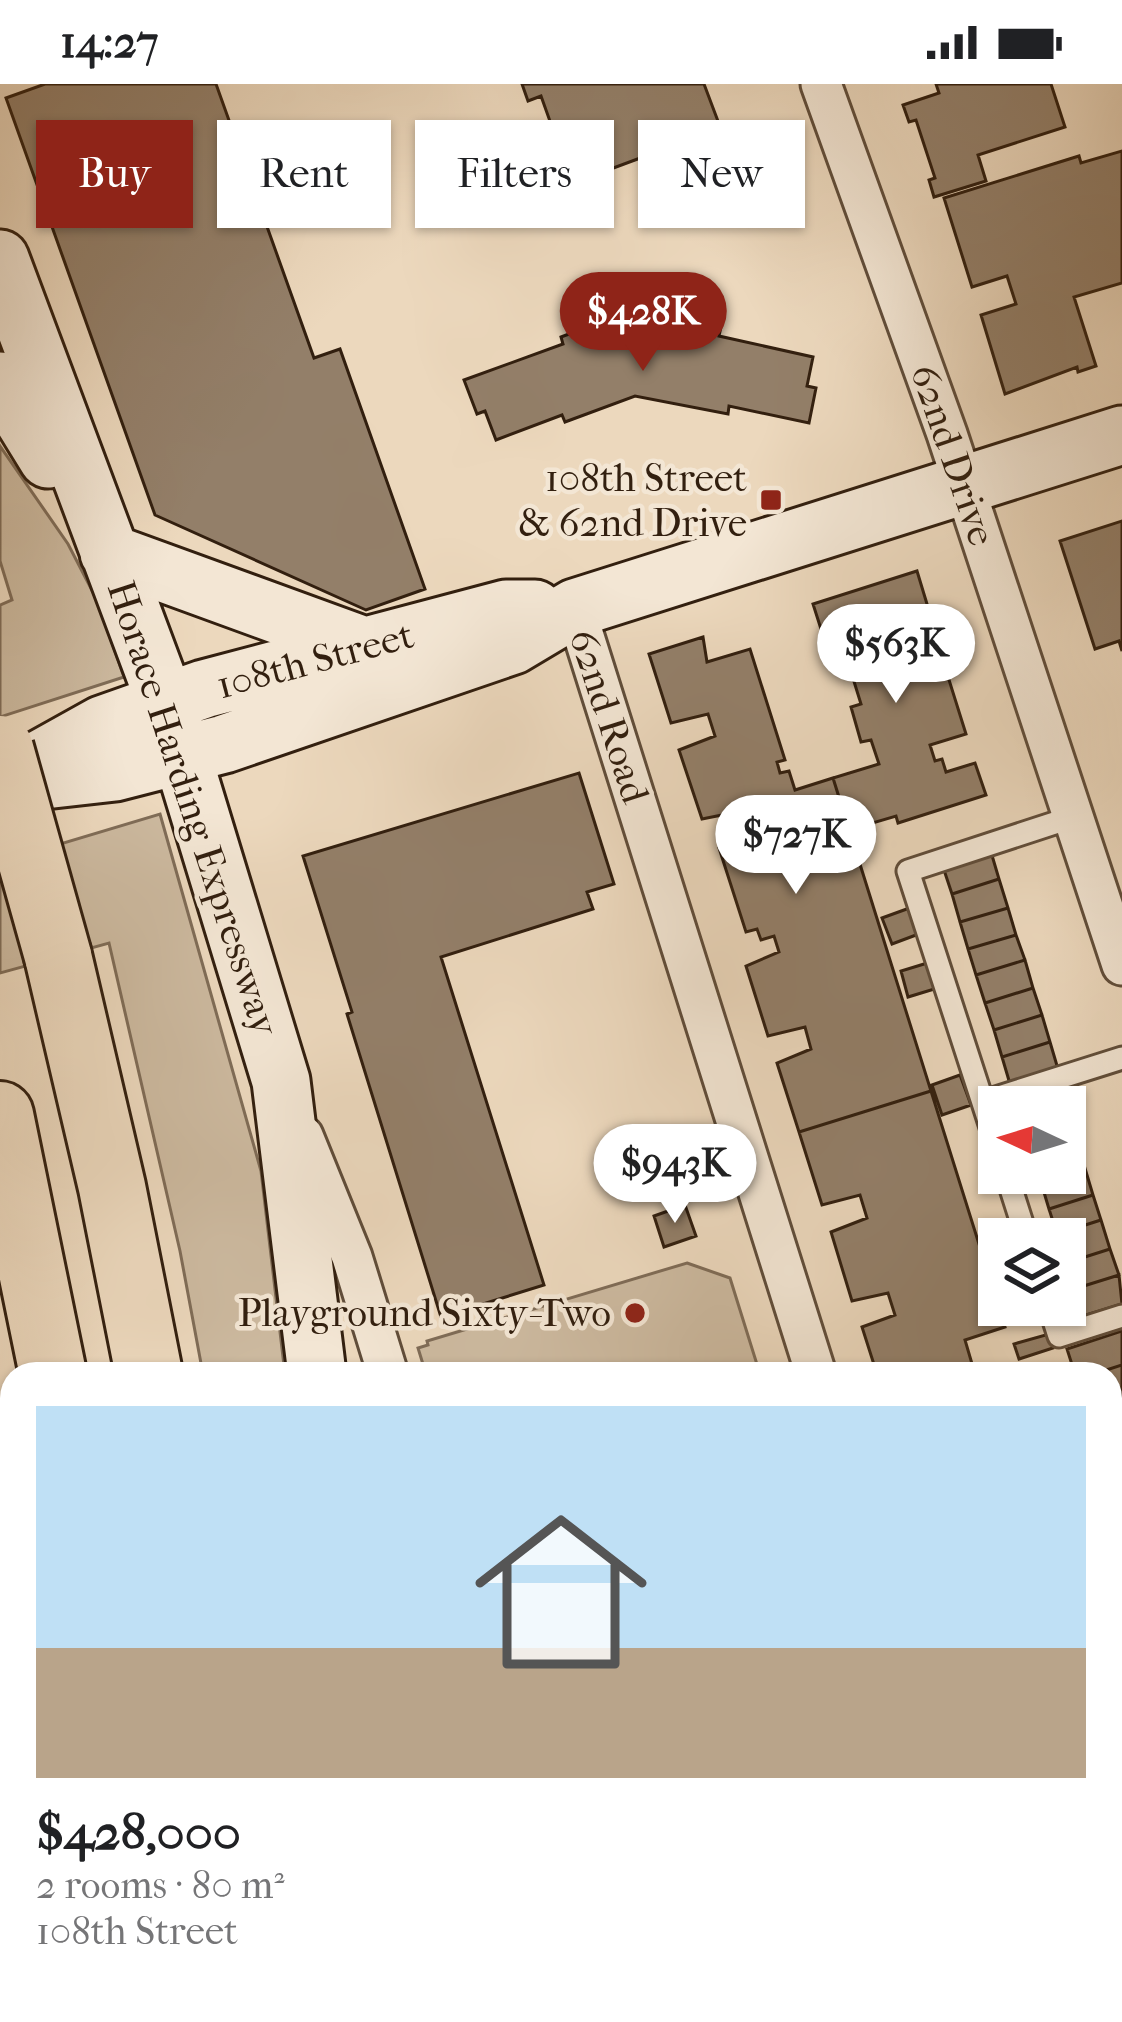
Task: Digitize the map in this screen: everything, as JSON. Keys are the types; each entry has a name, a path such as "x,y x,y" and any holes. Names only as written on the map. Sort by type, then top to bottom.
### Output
{"highway":[{"path":"0,748 58,956 108,1167 146,1362"},
{"path":"0,1114 51,1362"},
{"path":"23,1213 27,1362"}],"main road":[{"name":"Horace Harding Expressway","path":"0,259 174,729 281,1081 316,1362"},
{"path":"0,381 109,553 367,646"},
{"name":"108th Street","path":"0,784 103,725 174,729 513,645 575,608 1122,435"},
{"name":"108th Street","path":"174,729 367,646 506,609 575,608"}],"street":[{"name":"62nd Drive","path":"821,84 964,484 1122,965"},
{"name":"62nd Road","path":"575,608 812,1362"},
{"path":"281,1081 352,1257 384,1362"}],"lane":[{"path":"978,1090 908,871 1073,817"},
{"path":"1033,1086 1122,1058"},
{"path":"1056,1326 1059,1336 1122,1316"}],"shaded area":[{"path":"0,446 68,544 97,600 124,677 0,717 0,605 12,600 0,561"},
{"path":"160,814 261,1171 284,1362 201,1362 109,943 0,973 0,862"},
{"name":"Playground Sixty-Two","path":"687,1263 730,1278 756,1362 422,1362 418,1348 428,1345 427,1341"}],"building":[{"path":"45,84 216,84 229,120 217,120 217,228 268,228 314,358 340,349 425,589 366,610 155,515 52,228 193,228 193,120 36,120 36,182 6,98"},
{"path":"522,84 704,84 718,120 638,120 638,159 614,168 614,120 550,120 541,96 528,101"},
{"path":"936,84 1051,84 1065,127 978,155 986,181 934,197 929,180 935,178 916,120 909,122 903,105 939,93"},
{"path":"1122,151 1122,283 1074,297 1096,366 1078,372 1077,367 1005,394 981,315 1016,304 1007,276 972,287 944,198 1079,156 1081,163"},
{"path":"656,301 660,314 721,327 719,336 813,357 807,386 816,388 809,423 729,406 728,414 635,396 565,422 562,415 496,440 485,411 477,414 464,380 563,344 561,337"},
{"path":"1122,521 1122,651 1119,641 1095,649 1060,541"},
{"path":"917,571 937,637 900,648 910,677 945,667 966,734 930,745 935,761 942,759 946,772 975,763 986,795 898,823 896,816 849,830 833,778 879,764 871,740 861,742 851,707 861,704 843,646 828,651 813,604"},
{"path":"703,637 707,662 750,649 785,760 777,762 780,773 789,771 795,790 833,778 931,1091 799,1132 777,1063 811,1049 805,1027 768,1036 746,966 779,952 774,936 761,940 757,929 746,932 719,848 732,844 728,833 742,828 737,812 702,819 679,750 715,736 708,714 671,723 649,654"},
{"path":"579,773 614,884 587,892 593,909 441,957 544,1285 441,1317 303,856"},
{"path":"991,852 999,879 952,894 943,867"},
{"path":"999,879 1008,908 960,922 952,894"},
{"path":"915,906 924,932 892,944 882,918"},
{"path":"1008,908 1016,935 968,949 960,922"},
{"path":"1016,935 1025,960 976,975 968,949"},
{"path":"1025,960 1033,988 985,1003 976,975"},
{"path":"934,961 941,987 908,997 901,971"},
{"path":"1033,988 1042,1015 994,1030 985,1003"},
{"path":"1042,1015 1050,1042 1002,1057 994,1030"},
{"path":"1050,1042 1058,1069 1010,1084 1002,1057"},
{"path":"960,1075 971,1105 942,1115 932,1085"},
{"path":"931,1091 978,1241 978,1326 1005,1327 965,1340 971,1362 873,1362 862,1327 895,1315 888,1293 852,1301 831,1232 867,1218 860,1195 822,1205 799,1132"},
{"path":"1086,1172 1093,1195 1049,1209 1044,1194 1086,1194"},
{"path":"1093,1195 1101,1220 1086,1225 1086,1218 1052,1218 1049,1209"},
{"path":"685,1205 696,1236 664,1247 654,1216"},
{"path":"1101,1220 1110,1249 1086,1257 1086,1225"},
{"path":"1110,1249 1119,1275 1086,1285 1086,1257"},
{"path":"1119,1275 1122,1304 1086,1315 1086,1285"},
{"path":"1122,1331 1122,1362 1071,1362 1067,1349"},
{"path":"1049,1334 1053,1348 1019,1359 1014,1344"}],"place":[{"name":"108th Street & 62nd Drive","path":"771,500"},
{"name":"Playground Sixty-Two","path":"635,1313"}]}
